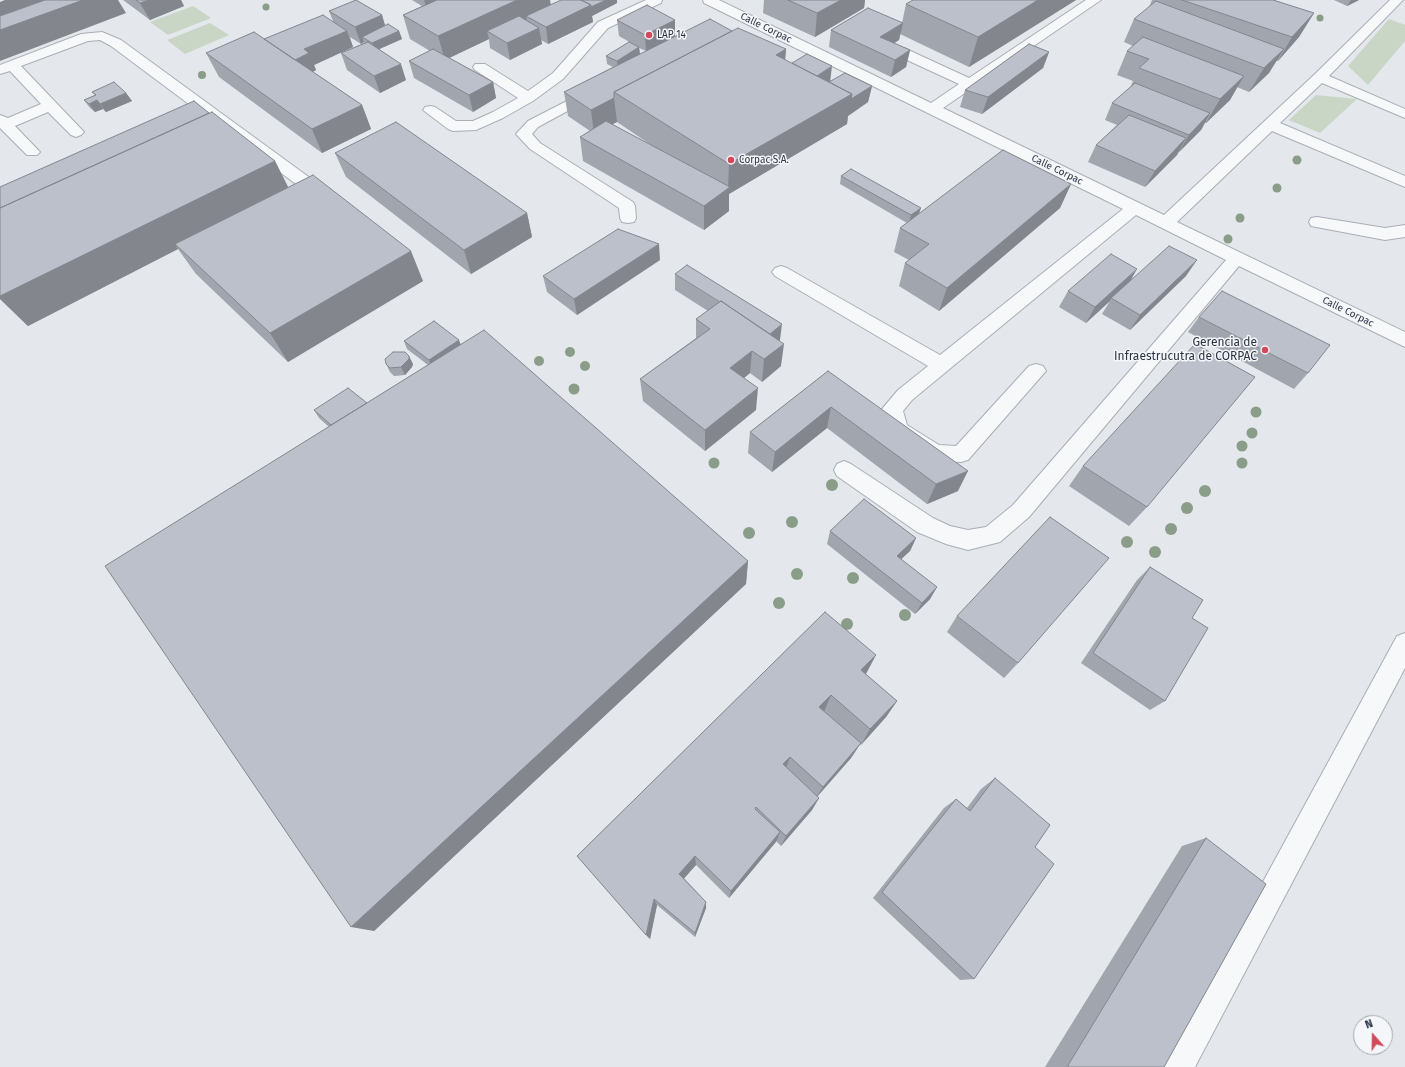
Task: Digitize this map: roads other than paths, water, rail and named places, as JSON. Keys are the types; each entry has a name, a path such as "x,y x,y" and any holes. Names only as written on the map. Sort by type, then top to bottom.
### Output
{"lane":[{"path":"430,110 453,126 476,125 528,98 558,76 603,25 656,0"},
{"name":"Calle Corpac","path":"709,0 1405,340"},
{"path":"932,109 1095,0"},
{"path":"1166,223 1320,77 1397,0"},
{"path":"724,21 738,14"},
{"path":"76,132 50,105 6,68 80,39 102,36 116,43 212,113 228,131 339,207"},
{"path":"899,51 970,84"},
{"path":"480,67 528,98"},
{"path":"1320,77 1405,114"},
{"path":"607,83 533,124 524,134 535,146 627,206 628,218"},
{"path":"32,152 3,122 50,105"},
{"path":"197,120 212,113"},
{"path":"1270,124 1405,182"},
{"path":"1036,371 961,454 935,453 899,430 892,409 905,395 1103,232 1135,208"},
{"path":"1317,222 1385,234 1405,231"},
{"path":"844,470 925,525 946,535 968,540 992,535 1021,511 1237,258"},
{"path":"781,272 942,365"},
{"path":"1178,1067 1405,644"}],"place":[{"name":"LAP 14","path":"649,35"},
{"name":"Corpac S.A.","path":"731,160"},
{"name":"Gerencia de Infraestrucutra de CORPAC","path":"1265,350"}]}
